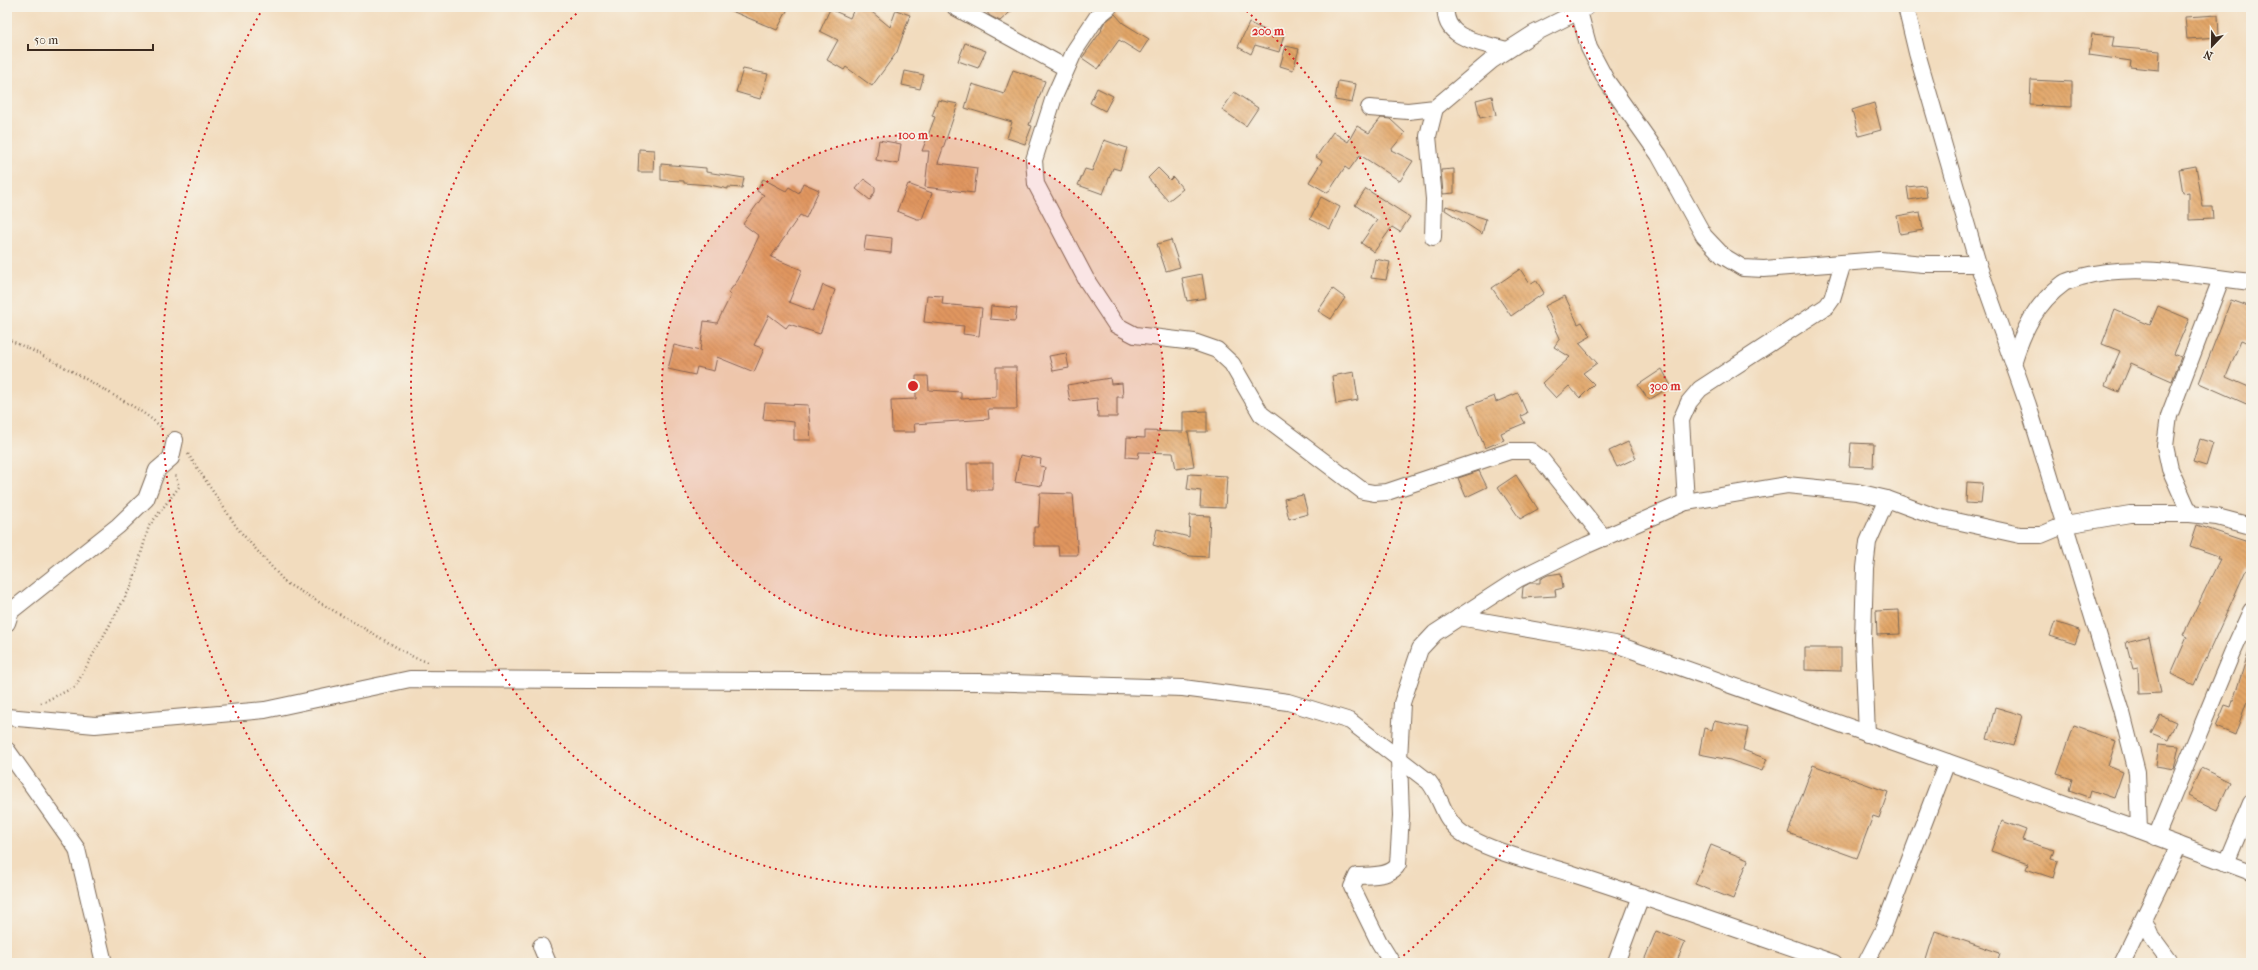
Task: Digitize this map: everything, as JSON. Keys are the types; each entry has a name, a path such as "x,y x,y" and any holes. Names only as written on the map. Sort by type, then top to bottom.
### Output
{"street":[{"path":"956,7 1066,68"},
{"path":"1109,7 1097,17 1075,50 1066,68 1039,141 1034,160 1036,184 1087,281 1116,325 1135,335 1194,342 1217,350 1232,364 1261,414 1363,491 1374,493 1387,492 1510,451 1531,451 1541,459 1604,538"},
{"path":"1446,7 1444,17 1452,31 1465,39 1507,50"},
{"path":"1906,7 1921,68 1978,264 2013,364 2066,525 2121,709 2137,772 2139,830"},
{"path":"1369,108 1408,111 1435,108 1491,61 1507,50 1533,34 1583,9 1589,48 1606,80 1659,155 1704,236 1723,256 1743,268 1764,269 1880,260 1924,264 1978,264"},
{"path":"1433,237 1434,199 1428,136 1435,108"},
{"path":"1686,502 1682,420 1689,402 1700,389 1827,306 1832,299 1843,263"},
{"path":"2013,364 2022,334 2040,305 2065,282 2100,272 2144,271 2251,282"},
{"path":"2190,514 2170,469 2165,446 2169,416 2221,279"},
{"path":"7,623 11,611 118,526 146,499 157,470 171,458 175,440"},
{"path":"1392,963 1379,942 1352,887 1358,876 1390,873 1395,870 1398,864 1401,816 1399,759 1402,702 1420,649 1435,633 1518,579 1604,538 1686,502 1787,484 1857,492 1887,499 1933,516 2020,535 2041,535 2066,525 2130,514 2190,514 2217,517 2251,526"},
{"path":"1866,734 1863,640 1865,568 1868,542 1887,499"},
{"path":"2156,837 2226,667 2251,611"},
{"path":"1459,617 1615,644 2139,830 2251,872"},
{"path":"7,717 96,725 265,710 410,679 1003,682 1183,688 1288,702 1350,721 1429,782 1436,790 1449,821 1468,837 1493,848 1641,896 1834,963"},
{"path":"7,750 77,849 104,963"},
{"path":"1866,963 1888,916 1947,762"},
{"path":"2226,863 2251,803"},
{"path":"2122,963 2179,845"},
{"path":"1616,963 1641,896"},
{"path":"2144,920 2151,936 2171,963"},
{"path":"541,946 548,963"}],"path":[{"path":"7,339 41,353 147,415 175,440 193,460 238,529 286,583 415,658 430,663"},
{"path":"39,704 75,687 132,584 149,526 179,487 171,458"},
{"path":"7,652 9,660 7,665"}],"building":[{"path":"722,7 789,7 777,30"},
{"path":"855,7 866,7 890,27 896,10 910,15 897,52 872,86 846,67 844,70 827,60 838,40 820,31 830,9 850,18"},
{"path":"983,7 1016,7 1000,21 990,16"},
{"path":"1115,14 1123,23 1149,39 1140,53 1119,40 1098,69 1082,58 1102,30 1101,29 1104,23"},
{"path":"2218,15 2219,37 2187,39 2185,17"},
{"path":"1249,23 1265,30 1284,35 1279,52 1255,45 1251,54 1238,47"},
{"path":"2092,34 2114,36 2112,47 2160,51 2159,70 2130,67 2131,61 2089,55"},
{"path":"965,43 986,51 978,68 958,61"},
{"path":"1286,46 1299,49 1293,70 1280,66"},
{"path":"743,69 768,74 760,99 736,92"},
{"path":"1013,70 1045,81 1029,125 1032,126 1025,144 1007,138 1012,122 965,108 972,84 1004,94"},
{"path":"905,71 924,75 920,89 902,85"},
{"path":"2031,80 2072,82 2072,107 2030,105"},
{"path":"1338,81 1356,84 1352,103 1335,100"},
{"path":"1097,88 1113,96 1105,111 1090,103"},
{"path":"1234,92 1258,108 1246,126 1222,110"},
{"path":"1492,96 1496,115 1480,118 1476,100"},
{"path":"938,100 958,104 938,163 977,168 974,193 925,187 929,151 922,151 935,117 932,116"},
{"path":"1874,103 1881,130 1859,136 1852,110"},
{"path":"1381,118 1390,119 1405,133 1391,150 1413,161 1400,181 1360,155 1349,170 1345,167 1328,193 1309,182 1322,161 1316,157 1333,132 1348,142 1357,126 1369,133"},
{"path":"879,140 901,144 898,164 876,160"},
{"path":"1104,140 1127,148 1120,170 1113,168 1103,194 1078,185 1085,169 1092,171"},
{"path":"639,149 654,150 653,172 638,172"},
{"path":"661,164 706,168 706,172 744,178 742,188 728,187 728,189 710,185 684,183 684,181 661,180"},
{"path":"2196,166 2203,207 2212,207 2213,219 2189,220 2189,192 2183,193 2179,169"},
{"path":"1158,168 1170,180 1173,177 1183,189 1168,201 1148,178"},
{"path":"1454,169 1454,193 1443,194 1441,170"},
{"path":"763,179 786,191 789,187 799,193 803,183 819,190 806,218 800,215 771,257 802,270 789,302 813,311 823,285 835,290 820,334 789,324 786,328 769,315 754,345 764,349 754,372 717,357 714,371 697,367 695,375 668,369 674,345 700,351 704,321 717,323 731,295 728,293 738,280 759,236 743,224 764,195 757,191"},
{"path":"864,179 875,187 875,192 870,200 856,189"},
{"path":"908,184 932,193 922,219 917,219 897,211"},
{"path":"1925,185 1927,197 1909,200 1907,187"},
{"path":"1366,189 1410,217 1400,232 1392,227 1374,252 1361,243 1377,220 1355,205"},
{"path":"1321,197 1340,207 1330,229 1310,219"},
{"path":"1446,206 1486,219 1482,234 1445,210"},
{"path":"1920,212 1923,230 1900,234 1897,216"},
{"path":"866,235 892,238 891,253 864,250"},
{"path":"1171,240 1180,267 1166,271 1157,244"},
{"path":"1375,259 1390,262 1386,280 1371,278"},
{"path":"1520,269 1530,284 1536,280 1544,293 1511,316 1492,288"},
{"path":"1202,274 1206,298 1187,301 1182,278"},
{"path":"1333,289 1345,298 1331,319 1318,311"},
{"path":"927,295 943,296 942,304 982,308 979,336 963,334 964,326 924,322"},
{"path":"1565,296 1578,324 1582,322 1591,336 1579,343 1597,363 1583,373 1594,384 1580,398 1569,386 1556,398 1542,383 1570,357 1554,347 1560,338 1545,306"},
{"path":"2231,300 2251,307 2251,344 2241,340 2226,377 2251,388 2251,406 2199,383"},
{"path":"991,306 1017,308 1015,321 990,319"},
{"path":"2158,306 2189,319 2174,354 2181,357 2172,381 2131,363 2119,392 2105,386 2120,351 2102,344 2115,310 2150,325"},
{"path":"1066,353 1069,368 1053,371 1049,356"},
{"path":"996,367 1016,367 1017,409 988,409 989,419 914,424 915,432 892,432 891,400 916,399 916,376 928,376 929,390 961,392 961,399 996,397"},
{"path":"1662,369 1671,386 1649,400 1638,385"},
{"path":"1354,372 1358,400 1336,404 1332,376"},
{"path":"1110,378 1111,384 1122,383 1123,397 1117,397 1117,417 1098,417 1097,398 1070,401 1067,385"},
{"path":"1518,393 1527,413 1521,416 1525,423 1501,433 1504,440 1485,448 1468,406 1494,396 1496,402"},
{"path":"765,403 808,405 811,440 794,440 794,422 763,419"},
{"path":"1207,411 1207,432 1188,432 1194,466 1176,469 1173,453 1139,452 1138,458 1126,457 1127,437 1145,438 1145,431 1183,432 1183,412"},
{"path":"2200,439 2213,443 2206,466 2193,462"},
{"path":"1628,442 1636,458 1617,467 1609,451"},
{"path":"1851,443 1874,444 1873,467 1849,466"},
{"path":"1020,455 1041,459 1040,466 1045,467 1042,486 1015,482"},
{"path":"967,463 993,463 993,490 968,490"},
{"path":"1479,471 1487,487 1466,497 1458,478"},
{"path":"1189,474 1227,476 1225,508 1200,507 1201,491 1187,489"},
{"path":"1516,475 1538,509 1520,519 1498,487"},
{"path":"1967,482 1983,483 1981,504 1966,503"},
{"path":"1040,493 1073,494 1078,555 1059,555 1058,546 1034,546 1034,527 1038,527"},
{"path":"1303,495 1308,514 1289,519 1284,499"},
{"path":"1190,515 1210,516 1208,557 1190,556 1153,545 1157,529 1189,537"},
{"path":"2197,525 2251,543 2251,572 2246,570 2194,685 2171,674 2187,637 2183,635 2220,559 2217,559 2218,556 2190,546"},
{"path":"1561,573 1563,588 1555,590 1556,596 1522,598 1523,587 1530,583 1540,583 1540,579 1548,575"},
{"path":"1899,610 1900,634 1877,635 1876,611"},
{"path":"2055,622 2080,630 2075,644 2050,636"},
{"path":"2149,636 2161,693 2139,694 2138,668 2133,669 2126,642"},
{"path":"1805,648 1841,648 1841,671 1805,670"},
{"path":"2248,654 2251,654 2251,702 2247,701 2235,735 2216,727 2225,705 2231,707"},
{"path":"1995,707 2022,715 2014,746 1987,739"},
{"path":"2160,715 2176,722 2168,740 2151,733"},
{"path":"1714,721 1748,728 1743,750 1767,759 1762,771 1730,760 1699,754 1704,728 1712,730"},
{"path":"2074,726 2116,741 2108,766 2123,772 2114,798 2091,790 2089,797 2069,790 2072,779 2057,774"},
{"path":"2159,744 2179,746 2174,769 2156,766"},
{"path":"1813,765 1888,792 1879,818 1873,816 1857,858 1788,833"},
{"path":"2201,768 2230,782 2217,810 2188,796"},
{"path":"2002,821 2026,830 2022,840 2054,850 2051,859 2058,861 2053,878 2026,869 2028,864 1991,851"},
{"path":"1711,845 1748,860 1733,899 1695,884"},
{"path":"1656,931 1685,942 1676,963 1643,963"},
{"path":"1935,931 2000,953 1997,963 1925,963"}]}
